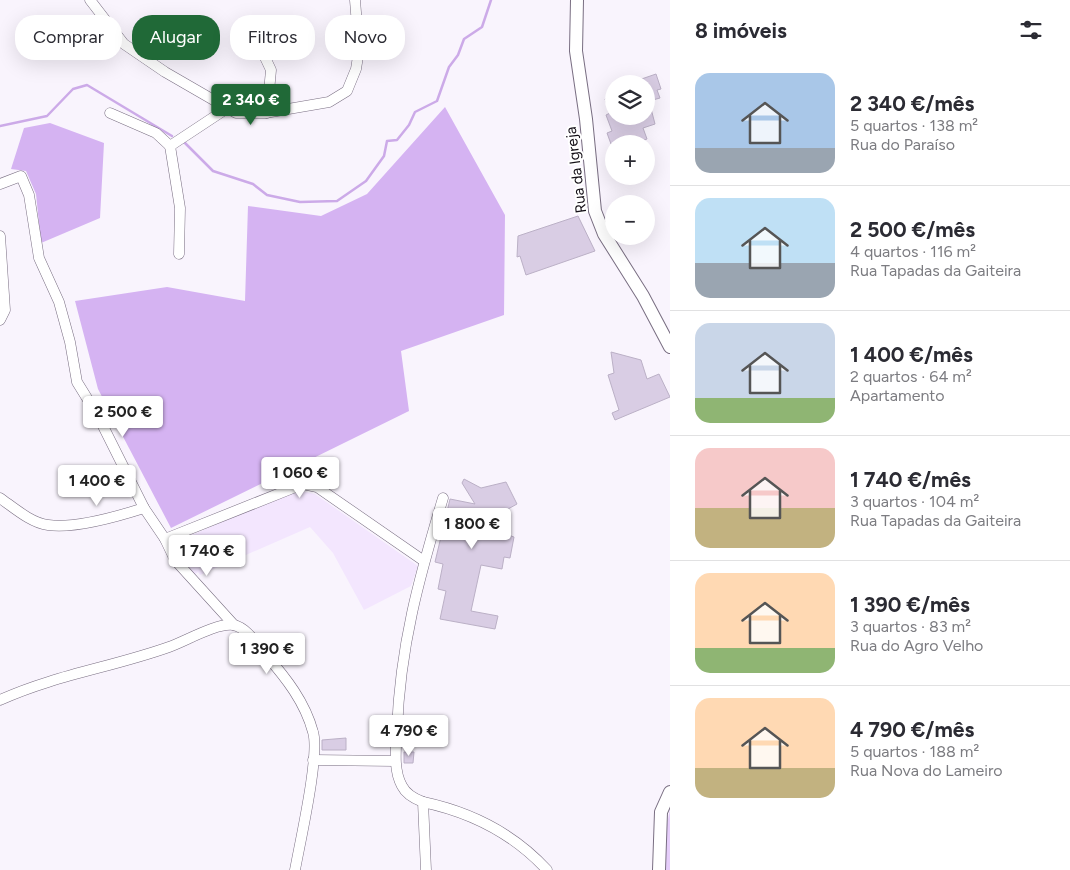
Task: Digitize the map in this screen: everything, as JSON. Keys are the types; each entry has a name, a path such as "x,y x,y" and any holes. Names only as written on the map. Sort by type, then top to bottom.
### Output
{"main road":[{"name":"Rua da Igreja","path":"577,0 576,51 586,119 595,211 604,234 643,296 670,347"},
{"path":"659,870 660,819 669,795"}],"street":[{"path":"90,0 124,44 165,72 226,109 236,113 267,113 329,102 347,91 356,69 359,50 355,0"},
{"path":"267,60 271,70 267,113"},
{"path":"170,146 226,109"},
{"path":"110,113 156,133 170,146 180,208 179,254"},
{"path":"0,184 20,176 29,194 39,258 59,302 70,342 77,382 98,416 144,508 165,539 175,560 234,625 245,631 289,680 303,707 314,734 313,760 295,870"},
{"path":"0,236 4,310 0,320"},
{"path":"165,539 303,484 317,487 424,561"},
{"path":"0,498 22,514 47,525 111,518 144,508"},
{"path":"443,498 424,561 406,632 400,672 395,761 403,788 413,798 450,808 495,828 537,858 547,870"},
{"path":"0,700 30,686 168,647 219,627 234,625"},
{"path":"313,760 395,761"},
{"path":"423,802 426,870"}],"shaded area":[{"path":"445,107 505,215 504,315 401,351 409,411 171,528 98,389 75,301 167,287 245,301 248,206 321,216 367,194"},
{"path":"50,123 104,143 100,218 41,243 36,194 26,171 11,169 24,128"},
{"path":"297,490 315,494 418,566 411,586 364,610 333,553 310,527 200,575 198,572 194,575 179,557 173,543"},
{"path":"670,809 670,870 664,870 664,840"}],"building":[{"path":"656,74 661,89 657,90 660,98 655,99 655,75 653,75"},
{"path":"610,125 652,125 643,128 646,135 608,135 607,133 612,131"},
{"path":"578,216 595,251 526,275 520,256 517,257 518,236"},
{"path":"611,352 641,360 647,379 659,374 670,397 615,420 612,413 619,410 608,375 614,373"},
{"path":"464,479 481,488 506,482 517,504 499,514 493,513 497,531 514,537 510,558 504,557 502,569 481,565 471,611 498,616 495,629 440,619 446,591 438,589 443,564 435,562 450,499 475,504 462,483"},
{"path":"346,738 346,750 322,750 322,740"},
{"path":"404,752 414,752 413,763 404,763"}],"waterway":[{"path":"183,141 213,171 253,184 267,195 300,202 337,201 366,181 384,156 387,141 397,140 409,125 415,112 437,101 449,67 458,55 464,39 482,27 491,0"},
{"path":"0,126 47,116 73,89 87,85 172,136"}]}
